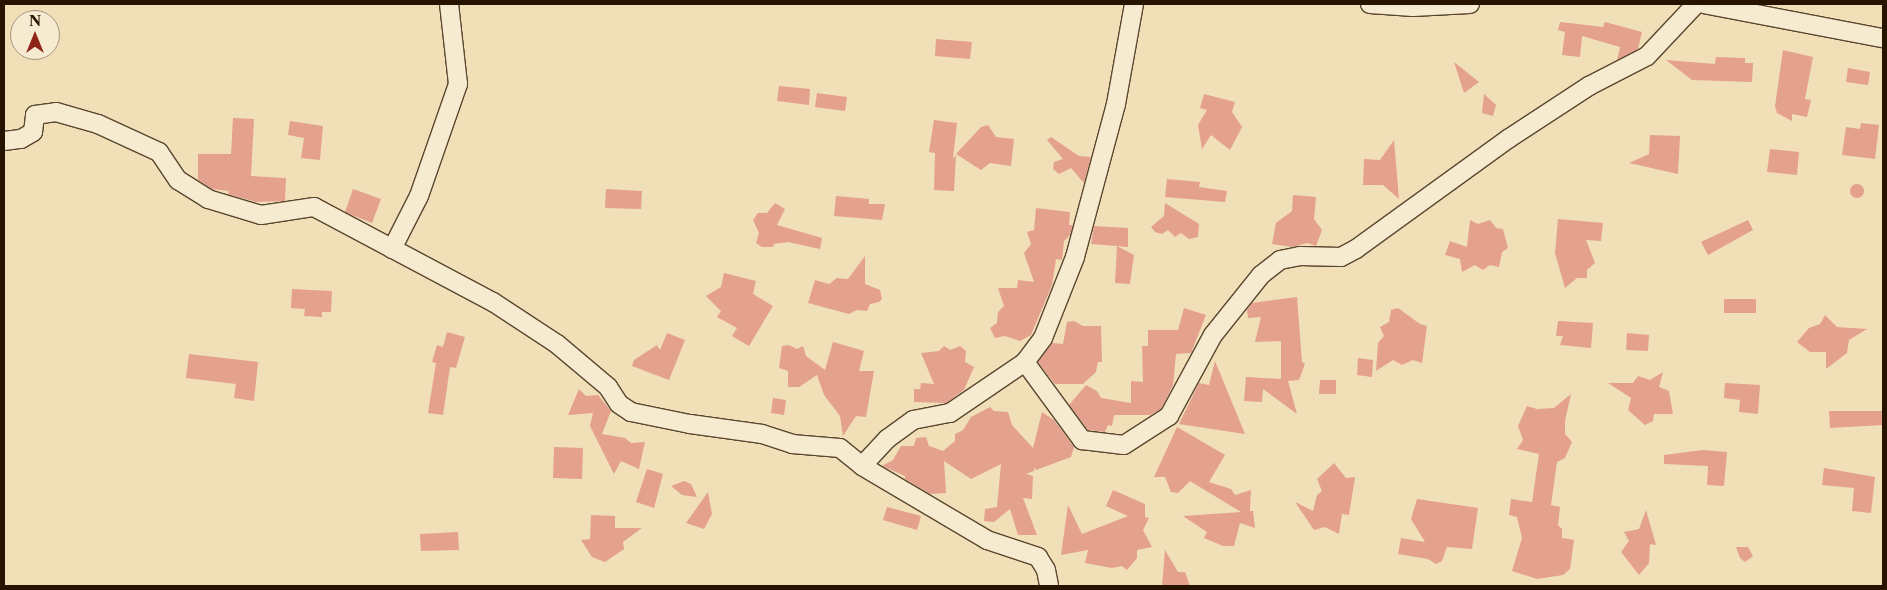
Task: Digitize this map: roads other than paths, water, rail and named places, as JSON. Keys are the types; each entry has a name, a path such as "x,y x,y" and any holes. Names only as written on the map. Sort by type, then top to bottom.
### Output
{"street":[{"path":"392,249 419,196 458,84 449,4"},
{"path":"862,466 886,439 913,420 950,413 1025,362 1044,338 1057,310 1075,257 1116,104 1134,4"},
{"path":"1370,4 1414,8 1470,4"},
{"path":"1025,362 1082,440 1124,445 1169,416 1213,335 1261,275 1280,260 1300,256 1341,257 1356,249 1508,138 1588,86 1648,56 1696,4"},
{"path":"1704,4 1883,38"},
{"path":"4,141 21,139 33,132 35,115 56,112 98,124 159,152 178,180 208,199 261,215 314,207 493,302 557,344 608,388 619,404 631,412 762,434 792,444 840,448 862,466 987,540 1038,557 1046,570 1049,586"}]}
